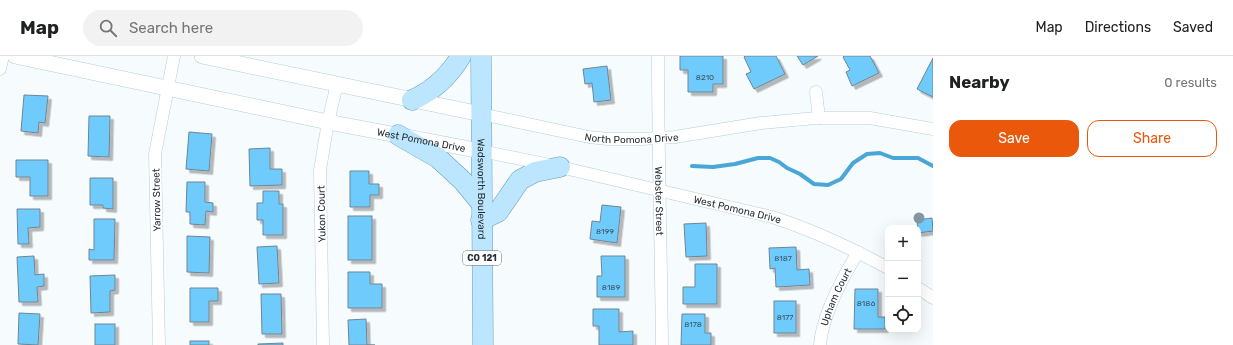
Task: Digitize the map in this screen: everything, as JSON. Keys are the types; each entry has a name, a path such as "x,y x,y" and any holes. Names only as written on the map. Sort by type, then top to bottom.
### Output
{"main road":[{"path":"412,100 421,96 440,83 462,56"},
{"name":"Wadsworth Boulevard","path":"481,56 480,114 483,345"},
{"path":"398,135 438,158 463,181 481,211 498,212 520,180 534,172 560,167"}],"street":[{"path":"0,69 3,56"},
{"name":"West Pomona Drive","path":"15,56 328,122 560,167 660,190 785,221 821,234 885,266"},
{"name":"Yarrow Street","path":"159,345 155,154 174,56"},
{"path":"202,56 412,100"},
{"name":"Webster Street","path":"658,56 662,345"},
{"name":"Yukon Court","path":"323,345 320,170 336,84"},
{"path":"816,92 819,118"},
{"name":"North Pomona Drive","path":"412,100 588,137 608,139 658,138 697,134 761,123 819,118 870,118 933,129"},
{"name":"Upham Court","path":"820,345 831,303 844,274 858,252"},
{"path":"921,290 933,298"}],"building":[{"path":"680,56 723,56 723,84 713,84 713,92 688,92 688,70 680,70"},
{"path":"776,56 785,74 754,89 746,74 751,72 744,57"},
{"path":"797,56 818,56 803,65"},
{"path":"870,56 879,73 852,86 846,72 850,70 843,57"},
{"path":"933,58 933,97 917,89"},
{"path":"607,66 611,100 594,102 592,83 585,84 583,69"},
{"path":"24,95 48,96 45,123 39,122 38,133 21,131"},
{"path":"89,116 110,116 109,157 88,156"},
{"path":"189,132 212,134 209,171 186,169"},
{"path":"270,148 270,169 282,169 282,185 250,186 249,149"},
{"path":"16,160 48,160 48,196 30,196 30,177 16,177"},
{"path":"350,171 369,171 369,184 379,184 379,195 370,195 370,207 350,207"},
{"path":"90,178 113,178 113,209 103,208 103,205 90,205"},
{"path":"187,182 205,182 205,202 213,203 213,212 206,211 205,225 190,224 190,212 186,212"},
{"path":"263,191 279,191 279,204 283,204 283,235 263,235 263,220 257,220 257,203 263,203"},
{"path":"602,205 621,207 617,243 590,239 592,221 600,222"},
{"path":"17,209 40,209 40,227 28,228 29,244 18,244"},
{"path":"348,216 372,216 372,260 348,260"},
{"path":"932,218 933,231 921,233 921,225 917,225 917,220"},
{"path":"94,219 115,219 114,260 89,260 89,249 94,250"},
{"path":"706,223 707,256 686,257 684,224"},
{"path":"187,236 210,237 209,273 187,272"},
{"path":"277,246 279,283 259,284 257,247"},
{"path":"796,247 797,270 809,269 810,285 776,287 775,268 770,269 769,248"},
{"path":"34,256 35,275 44,274 44,286 37,287 38,302 19,302 17,257"},
{"path":"601,256 625,256 625,297 597,297 597,276 602,276"},
{"path":"695,264 717,264 717,304 683,304 683,287 695,287"},
{"path":"348,272 370,272 370,284 382,284 382,308 348,308"},
{"path":"115,275 115,290 110,291 110,312 91,313 90,276"},
{"path":"190,288 218,288 218,301 209,301 209,322 190,322"},
{"path":"855,289 878,289 878,317 885,317 885,329 854,329"},
{"path":"261,294 281,294 282,334 262,334"},
{"path":"774,301 796,301 796,333 774,333"},
{"path":"593,309 619,309 619,332 633,331 633,345 599,345 599,326 593,326"},
{"path":"19,313 40,314 38,345 18,344"},
{"path":"682,314 705,314 705,333 711,333 711,345 681,345"},
{"path":"366,319 367,345 349,345 348,320"},
{"path":"95,324 115,324 115,345 95,345"},
{"path":"190,341 209,341 209,345 190,345"},
{"path":"283,343 283,345 258,345 258,344"}],"waterway":[{"path":"692,166 713,167 735,164 758,158 770,158 800,174 814,184 828,185 841,179 853,163 867,154 880,153 893,158 918,158 933,166"}]}
